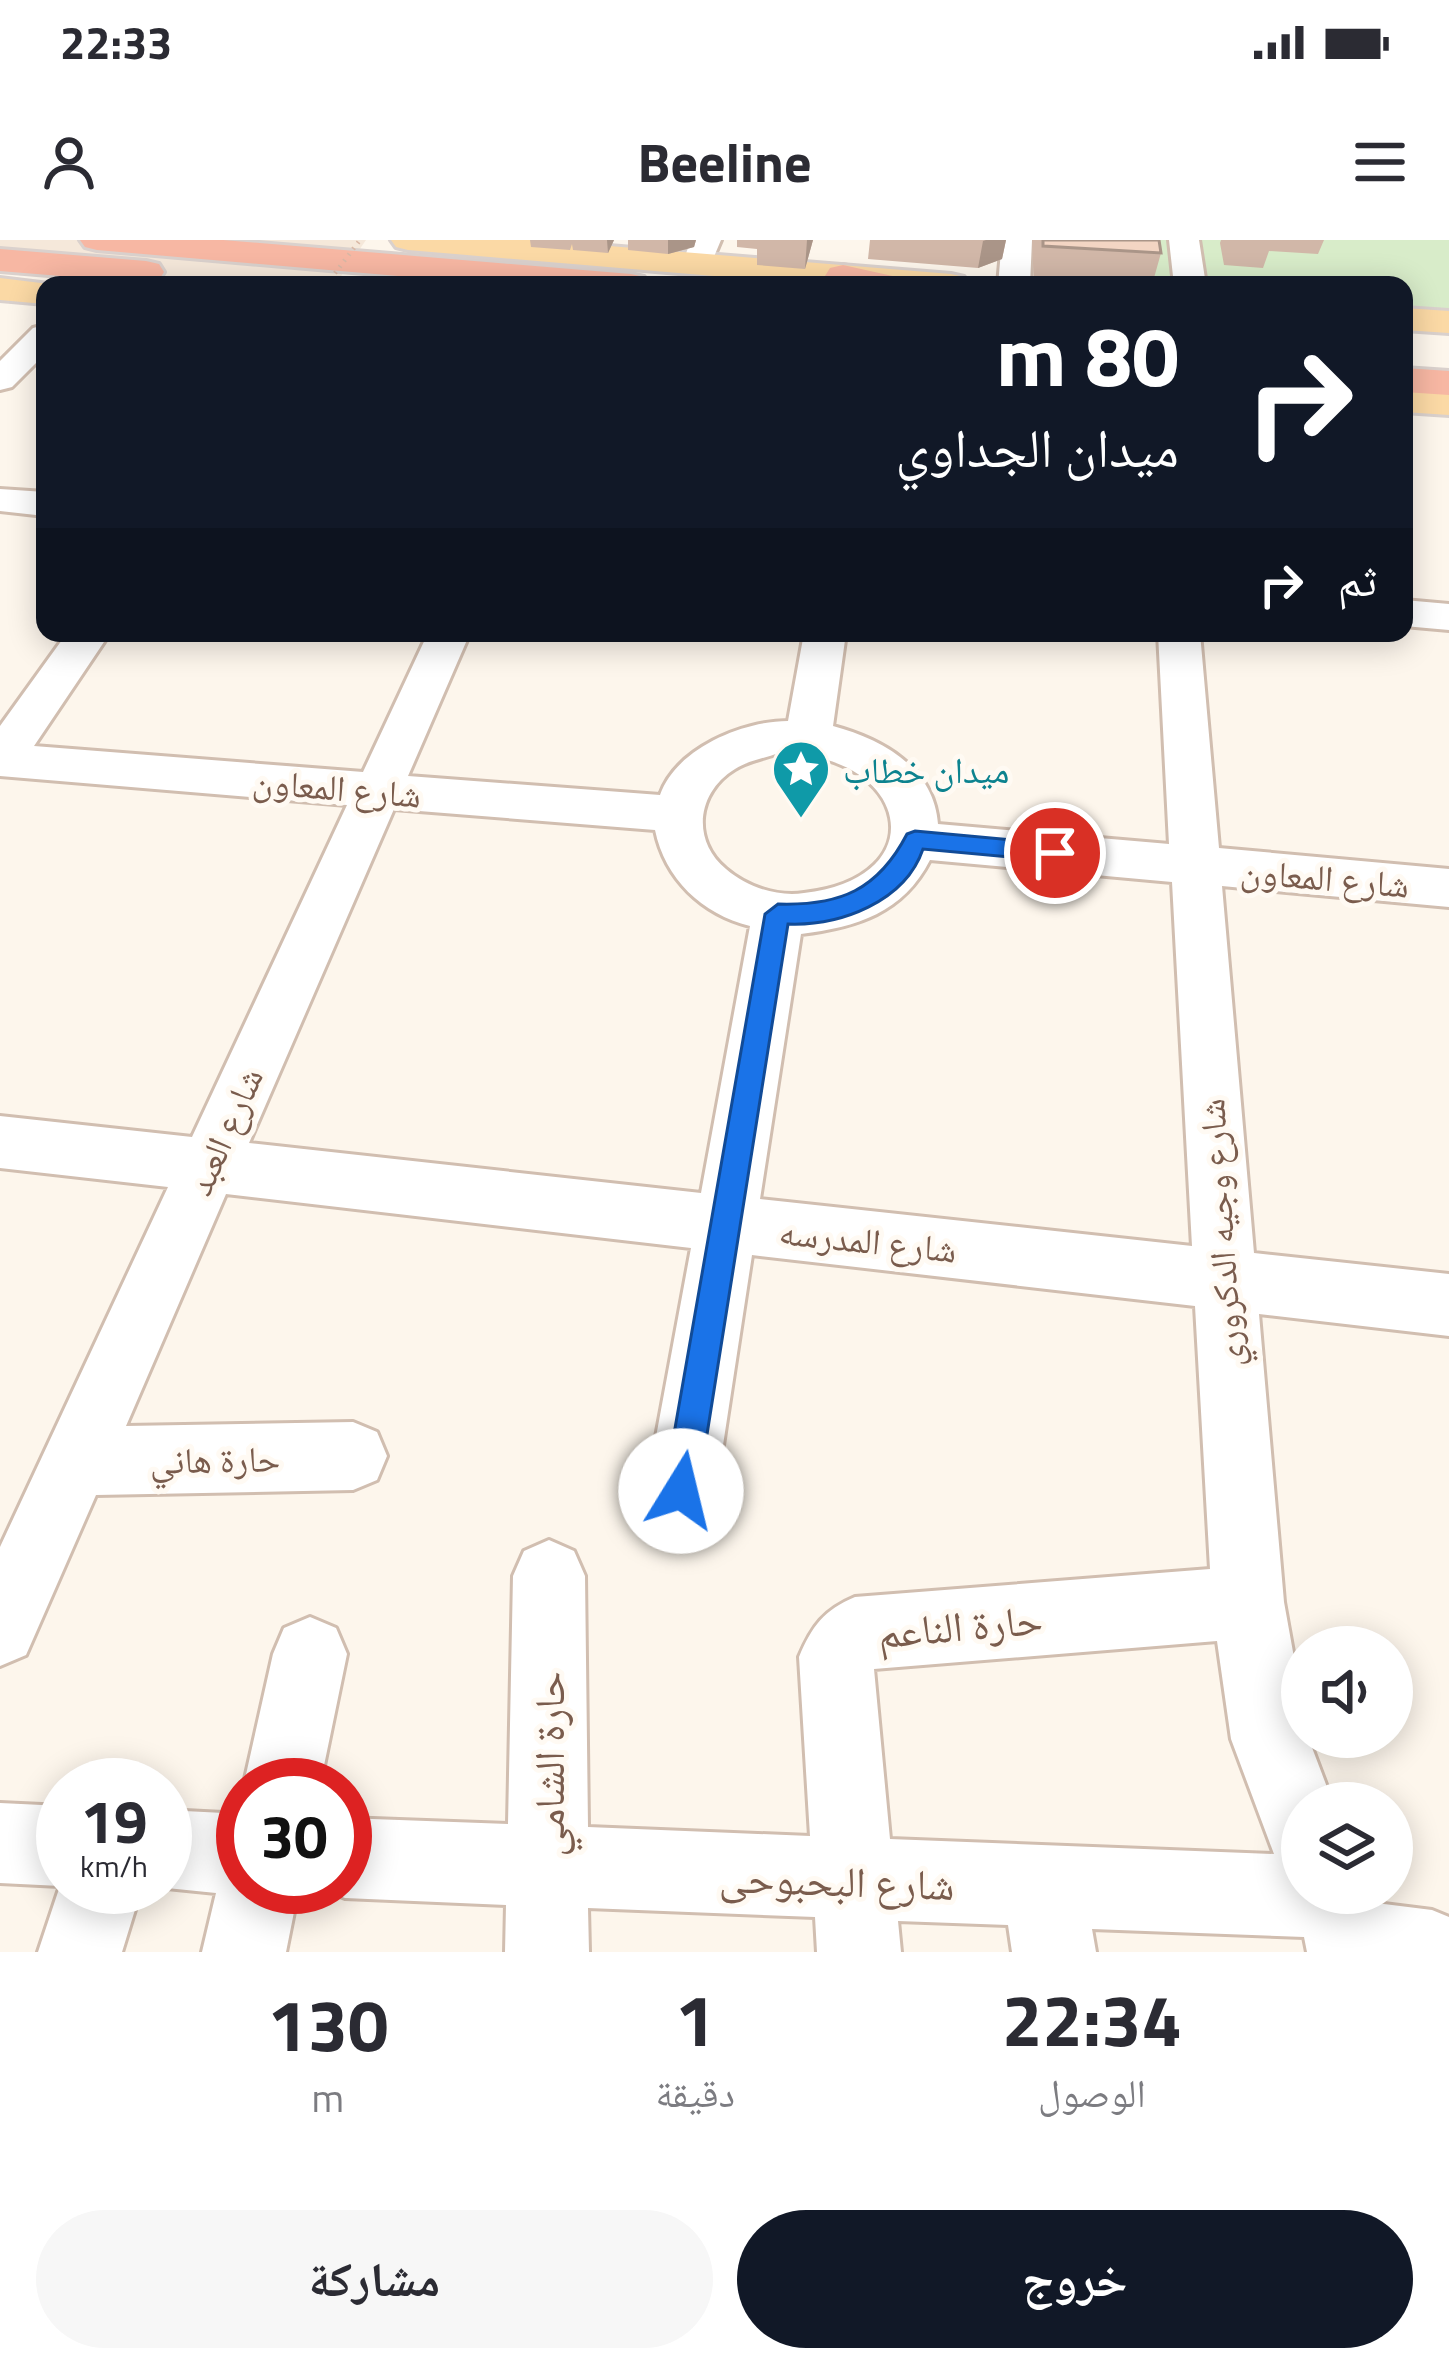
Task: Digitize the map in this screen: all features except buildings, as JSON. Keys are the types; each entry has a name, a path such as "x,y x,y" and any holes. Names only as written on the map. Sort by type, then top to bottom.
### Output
{"highway":[{"path":"97,240 524,276"},
{"path":"0,260 198,276"},
{"path":"1413,345 1449,347"},
{"path":"1413,381 1449,383"}],"main road":[{"path":"408,240 701,252 843,276"},
{"path":"0,289 36,291"},
{"path":"1413,320 1449,322"},
{"path":"1413,401 1449,403"}],"street":[{"path":"1015,276 1017,240"},
{"path":"1184,240 1189,276"},
{"path":"0,380 36,344"},
{"path":"0,500 36,503"},
{"path":"1413,614 1449,617"},
{"path":"0,760 83,642"},
{"name":"شارع العبد","path":"0,1629 445,642"},
{"path":"808,737 824,642"},
{"name":"شارع وجيه الدكروري","path":"1180,642 1248,1602 1270,1739 1286,1782"},
{"path":"776,736 808,737 852,749 889,771 910,804 915,840 907,862 869,898 810,915 778,914 720,895 683,858 674,814 681,791 719,754 776,736"},
{"name":"شارع المعاون","path":"0,760 674,814"},
{"name":"شارع المعاون","path":"915,840 1449,888"},
{"path":"681,1491 778,914"},
{"name":"شارع المدرسه","path":"0,1142 1449,1306"},
{"name":"حارة هاني","path":"76,1461 353,1456"},
{"name":"حارة الشامي","path":"547,1952 549,1576"},
{"name":"حارة الناعم","path":"856,1916 836,1657 847,1639 855,1634 1248,1602"},
{"path":"287,1758 310,1654"},
{"path":"0,1843 36,1845"},
{"name":"شارع البحبوحى","path":"372,1859 547,1867 856,1916 1049,1920 1281,1904"},
{"path":"80,1952 92,1914"},
{"path":"244,1952 253,1914"},
{"name":"شارع البحبوحى","path":"1356,1914 1432,1952"}],"path":[{"path":"333,276 360,240"}],"shaded area":[{"path":"0,240 366,240 341,276 122,276 0,265"}],"green space":[{"path":"1146,240 1449,240 1449,309 1413,307 1413,276 1150,276"}],"place":[{"name":"ميدان خطاب","path":"801,820"}],"route":[{"path":"681,1491 778,914 810,915 869,898 907,862 915,840 1055,853"}]}
